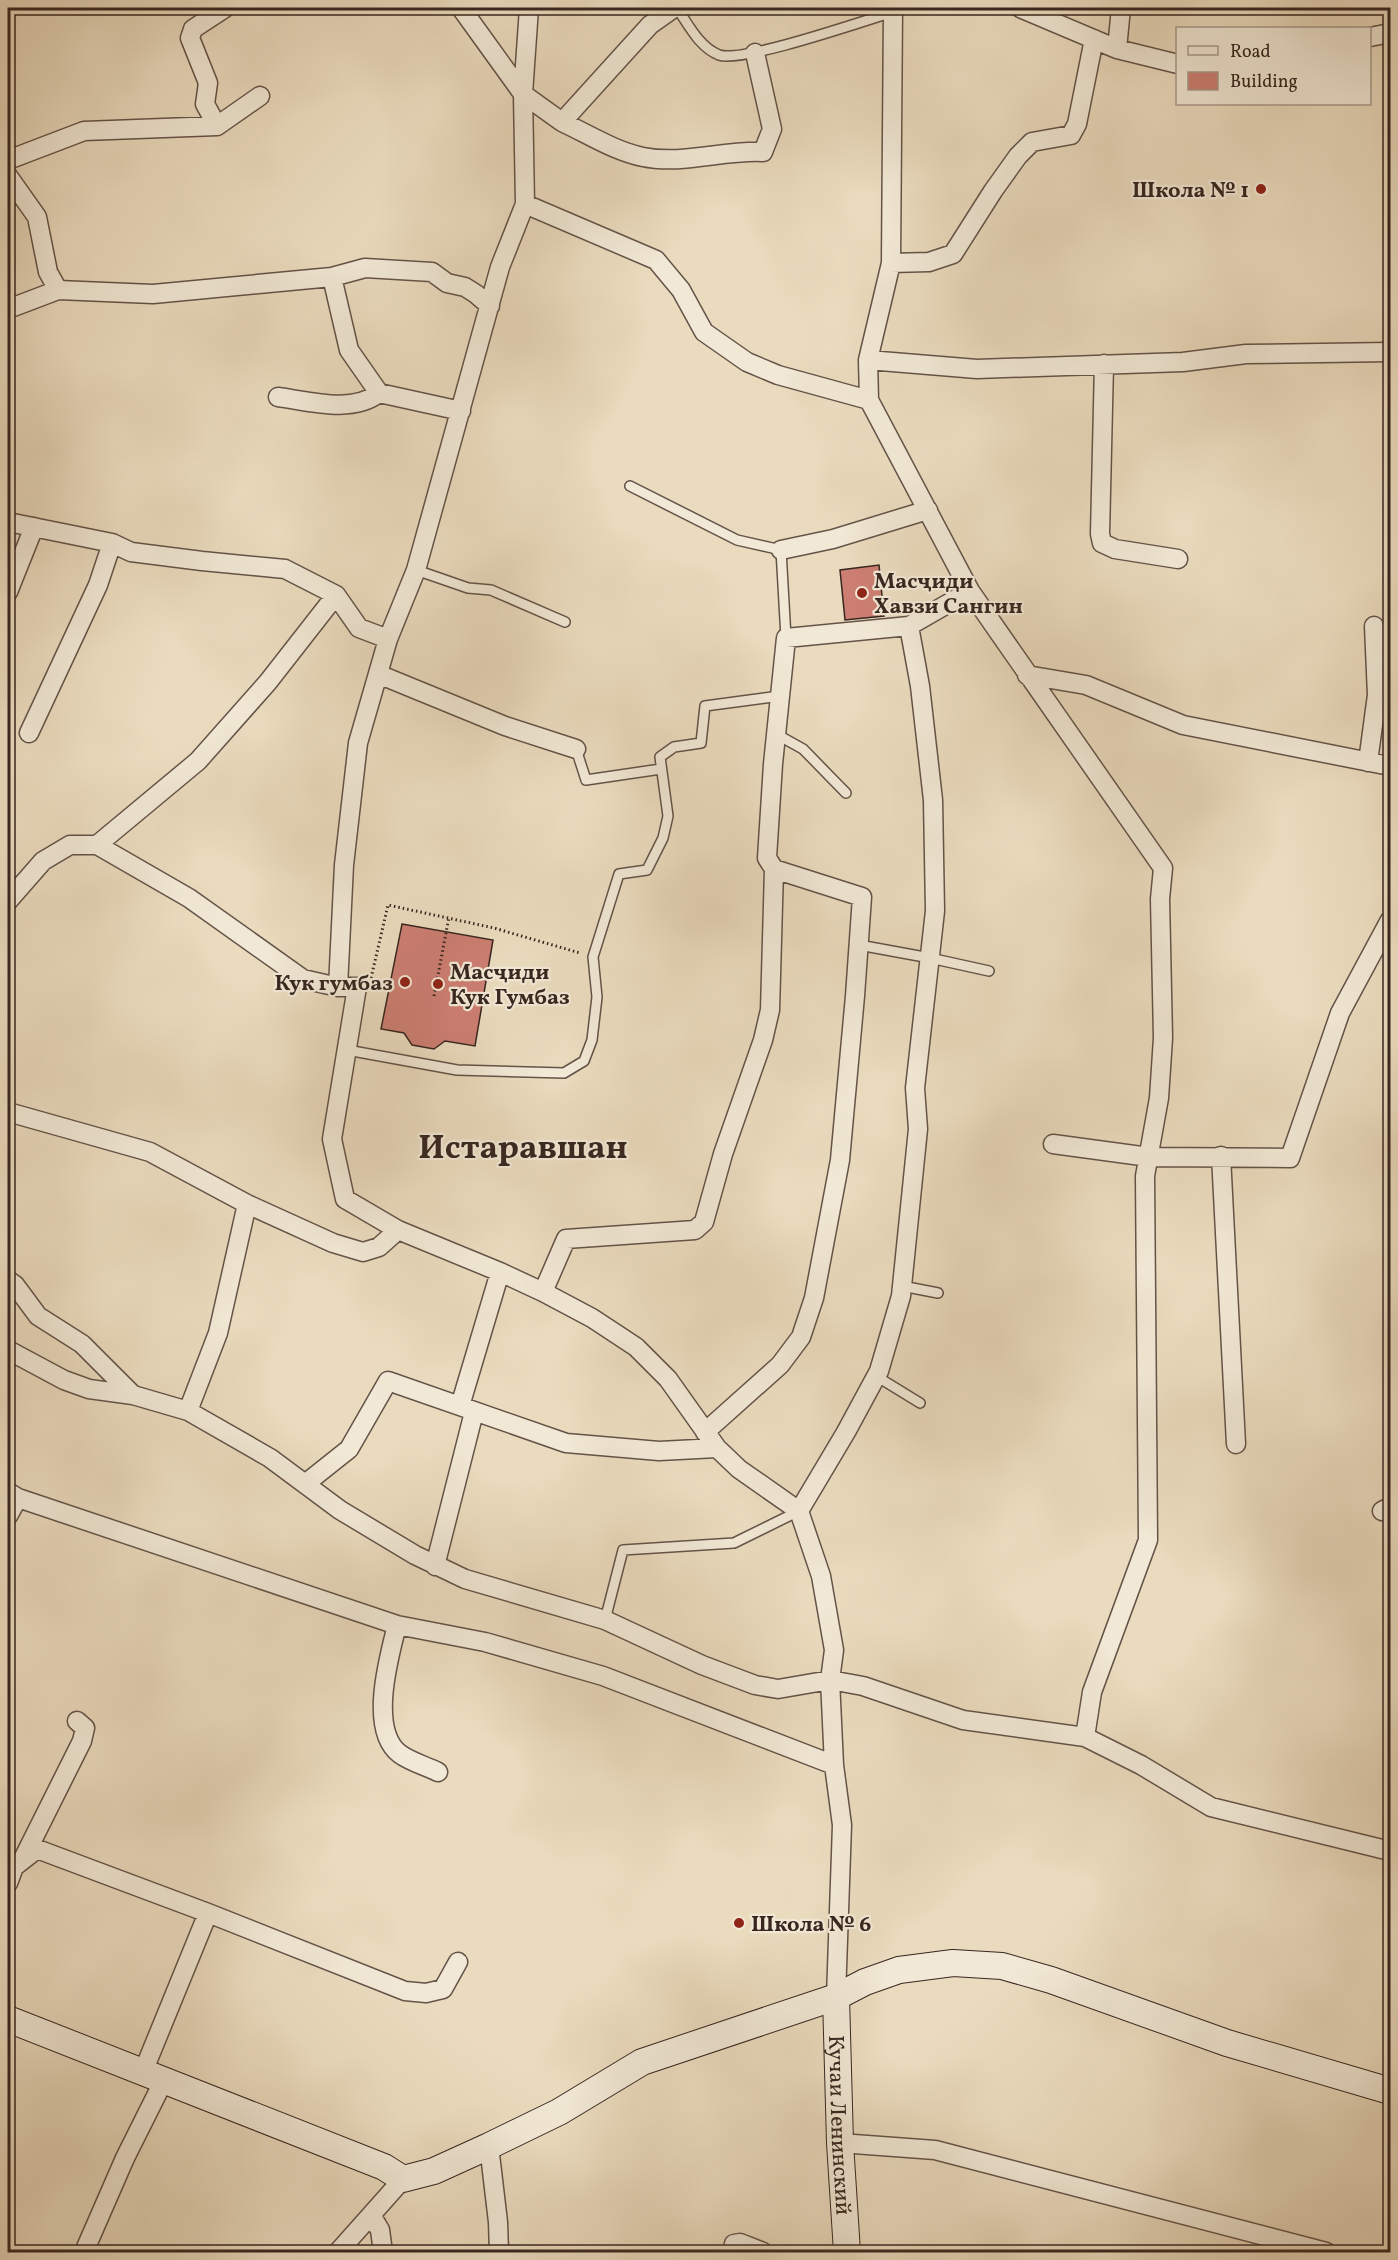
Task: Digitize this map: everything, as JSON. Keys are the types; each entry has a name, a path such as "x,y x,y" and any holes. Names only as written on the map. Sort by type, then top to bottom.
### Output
{"main road":[{"path":"8,2019 384,2167 403,2179 434,2171 559,2112 642,2062 836,1997 865,1982 899,1970 953,1963 1002,1966 1051,1980 1227,2043 1390,2091"},
{"name":"Кучаи Ленинский","path":"836,1997 840,2143 847,2253"}],"street":[{"path":"217,126 205,104 208,83 190,38 193,29 225,8"},
{"path":"461,8 523,94 562,122 608,145 642,156 663,159 741,151 763,152 772,129 755,53"},
{"path":"338,987 344,865 358,743 388,639 416,570 500,267 525,204 523,94 529,8"},
{"path":"562,122 650,25 676,8"},
{"path":"1020,8 1117,49 1176,64"},
{"path":"1117,49 1121,8"},
{"path":"893,10 891,263 868,360 869,400 970,591 1163,868 1160,900 1164,1038 1159,1098 1145,1176 1148,1540 1092,1692 1085,1737"},
{"path":"1371,37 1390,33"},
{"path":"891,263 929,262 953,254 1018,156 1032,142 1071,135 1077,124 1094,39"},
{"path":"8,160 84,131 217,126 260,96"},
{"path":"8,176 37,217 48,272 58,290"},
{"path":"525,204 656,260 681,290 704,332 747,362 778,375 869,400"},
{"path":"8,309 58,290 153,294 332,278 365,268 432,272 447,283 471,291 490,306"},
{"path":"332,278 349,350 379,393 461,411"},
{"path":"868,360 977,369 1183,362 1246,354 1390,352"},
{"path":"1104,364 1100,534 1102,543 1115,549 1178,559"},
{"path":"278,398 340,404 369,401 379,393"},
{"path":"781,550 833,539 928,510"},
{"path":"8,522 112,543 131,552 285,569 336,595 359,628 388,639"},
{"path":"8,592 34,527"},
{"path":"29,733 98,585 112,543"},
{"path":"543,1292 566,1239 695,1230 704,1222 723,1154 763,1040 770,1010 774,869 767,858 786,638 909,626 970,591"},
{"path":"98,845 198,761 268,682 336,595"},
{"path":"799,1510 846,1432 876,1376 901,1296 918,1129 915,1088 935,911 933,800 920,686 909,626"},
{"path":"1368,762 1377,695 1374,626"},
{"path":"378,674 505,726 576,750"},
{"path":"1027,675 1086,685 1183,725 1390,766"},
{"path":"8,901 43,861 70,845 98,845 189,898 303,979 338,987 357,987 332,1139 345,1198 398,1230 543,1292 591,1318 636,1347 668,1379 717,1448 740,1469 799,1510 823,1586 834,1650 830,1680 834,1765 842,1825 836,1997"},
{"path":"705,1432 780,1365 801,1337 814,1298 840,1160 862,897 774,869"},
{"path":"1053,1144 1149,1157 1290,1158 1340,1013 1390,920"},
{"path":"8,1112 150,1152 247,1204 333,1243 363,1252 379,1247 398,1230"},
{"path":"1221,1156 1236,1444"},
{"path":"188,1411 218,1333 247,1204"},
{"path":"435,1566 467,1409 500,1272"},
{"path":"8,1281 15,1285 38,1316 82,1344 133,1395"},
{"path":"8,1350 64,1380 88,1389 133,1395 188,1411 270,1458 340,1510 435,1566 465,1579 605,1620 702,1665 756,1685 778,1689 830,1680 863,1686 963,1720 1085,1737 1141,1765 1211,1807 1390,1851"},
{"path":"305,1484 349,1449 388,1381 566,1443 659,1451 717,1448"},
{"path":"8,1516 13,1495 397,1625 485,1642 603,1676 834,1765"},
{"path":"397,1625 385,1670 383,1702 386,1733 399,1753 438,1772"},
{"path":"23,1861 82,1741 85,1728 77,1721"},
{"path":"8,1883 14,1867 37,1849 208,1913 405,1991 426,1993 443,1989 458,1962"},
{"path":"84,2253 125,2158 208,1913"},
{"path":"840,2143 935,2150 1326,2253"},
{"path":"489,2146 498,2222 499,2253"},
{"path":"338,2253 403,2179"},
{"path":"371,2215 380,2230 383,2253"},
{"path":"732,2253 734,2244 740,2243 763,2253"}],"lane":[{"path":"676,8 696,38 720,55 755,53 893,10"},
{"path":"630,486 737,540 781,550 786,638"},
{"path":"416,570 468,588 491,590 566,622"},
{"path":"347,1050 457,1070 564,1073 584,1061 592,1040 597,997 593,957 619,874 647,870 663,838 668,816 660,757 674,747 701,743 705,706 780,696"},
{"path":"776,734 802,748 846,793"},
{"path":"576,750 586,780 661,770"},
{"path":"859,945 989,971"},
{"path":"902,1286 938,1293"},
{"path":"876,1376 920,1403"},
{"path":"605,1620 623,1550 734,1543 799,1510"}],"path":[{"path":"357,987 371,977 388,905 494,928 593,957"},
{"path":"434,996 449,917"}],"building":[{"name":"Масҷиди Хавзи Сангин","path":"879,565 884,616 845,620 840,570"},
{"name":"Масҷиди Кук Гумбаз","path":"402,924 493,940 475,1046 445,1041 434,1049 412,1045 404,1033 381,1029"}],"place":[{"name":"Школа № 1","path":"1261,189"},
{"name":"Масҷиди Хавзи Сангин","path":"862,593"},
{"name":"Кук гумбаз","path":"405,982"},
{"name":"Масҷиди Кук Гумбаз","path":"438,984"},
{"name":"Школа № 6","path":"739,1923"}],"district":[{"name":"Истаравшан","path":"523,1146"}]}
